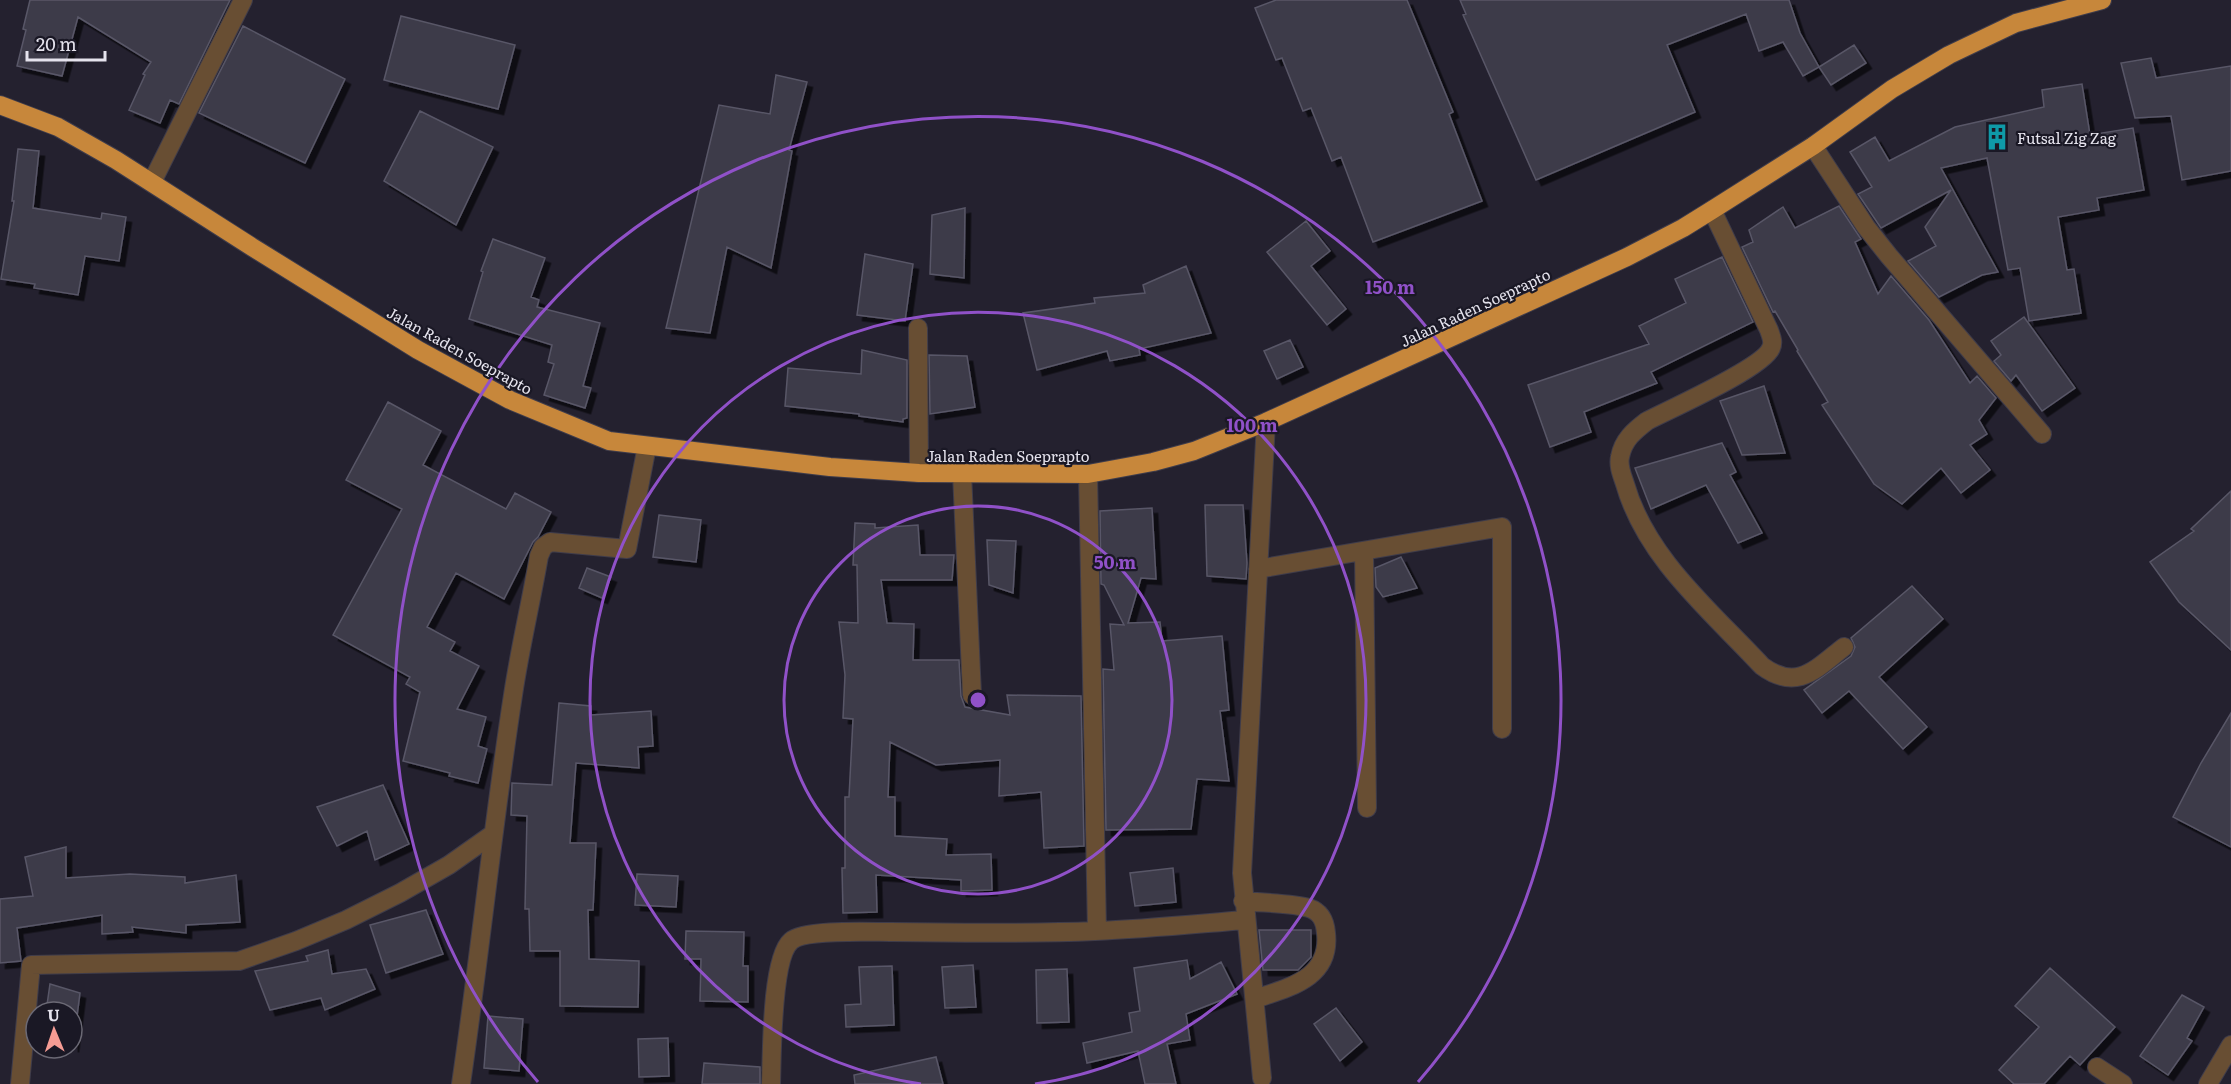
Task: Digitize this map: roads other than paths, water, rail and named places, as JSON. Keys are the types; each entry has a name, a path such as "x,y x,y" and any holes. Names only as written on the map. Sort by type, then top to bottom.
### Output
{"highway":[{"name":"Jalan Raden Soeprapto","path":"0,105 58,127 152,182 408,344 510,400 609,441 830,467 919,473 1088,474 1153,462 1194,450 1266,422 1627,257 1712,210 1813,146 1892,89 1949,55 2016,23 2092,1"}],"street":[{"path":"152,182 243,0"},
{"path":"1813,146 1866,227 1889,256 2042,434"},
{"path":"1712,210 1769,330 1773,344 1770,351 1753,367 1647,420 1633,432 1624,444 1619,464 1627,492 1636,517 1669,567 1767,670 1779,677 1806,675 1844,647"},
{"path":"918,328 919,473"},
{"path":"1262,1078 1242,873 1266,422"},
{"path":"461,1084 479,959 493,834 514,692 539,556 543,547 550,542 627,549 646,446"},
{"path":"962,473 972,695"},
{"path":"1088,474 1097,931"},
{"path":"1258,569 1502,527 1502,729"},
{"path":"1364,551 1367,808"},
{"path":"20,1084 31,965 239,961 346,920 400,893 449,865 493,834"},
{"path":"1244,901 1308,907 1319,913 1327,938 1325,957 1318,969 1307,977 1256,999"},
{"path":"771,1084 780,966 784,951 791,940 804,936 858,932 980,934 1097,931 1245,920"},
{"path":"2208,1084 2231,1045"},
{"path":"2097,1067 2123,1084"}],"place":[{"name":"Futsal Zig Zag","path":"1997,137"}]}
